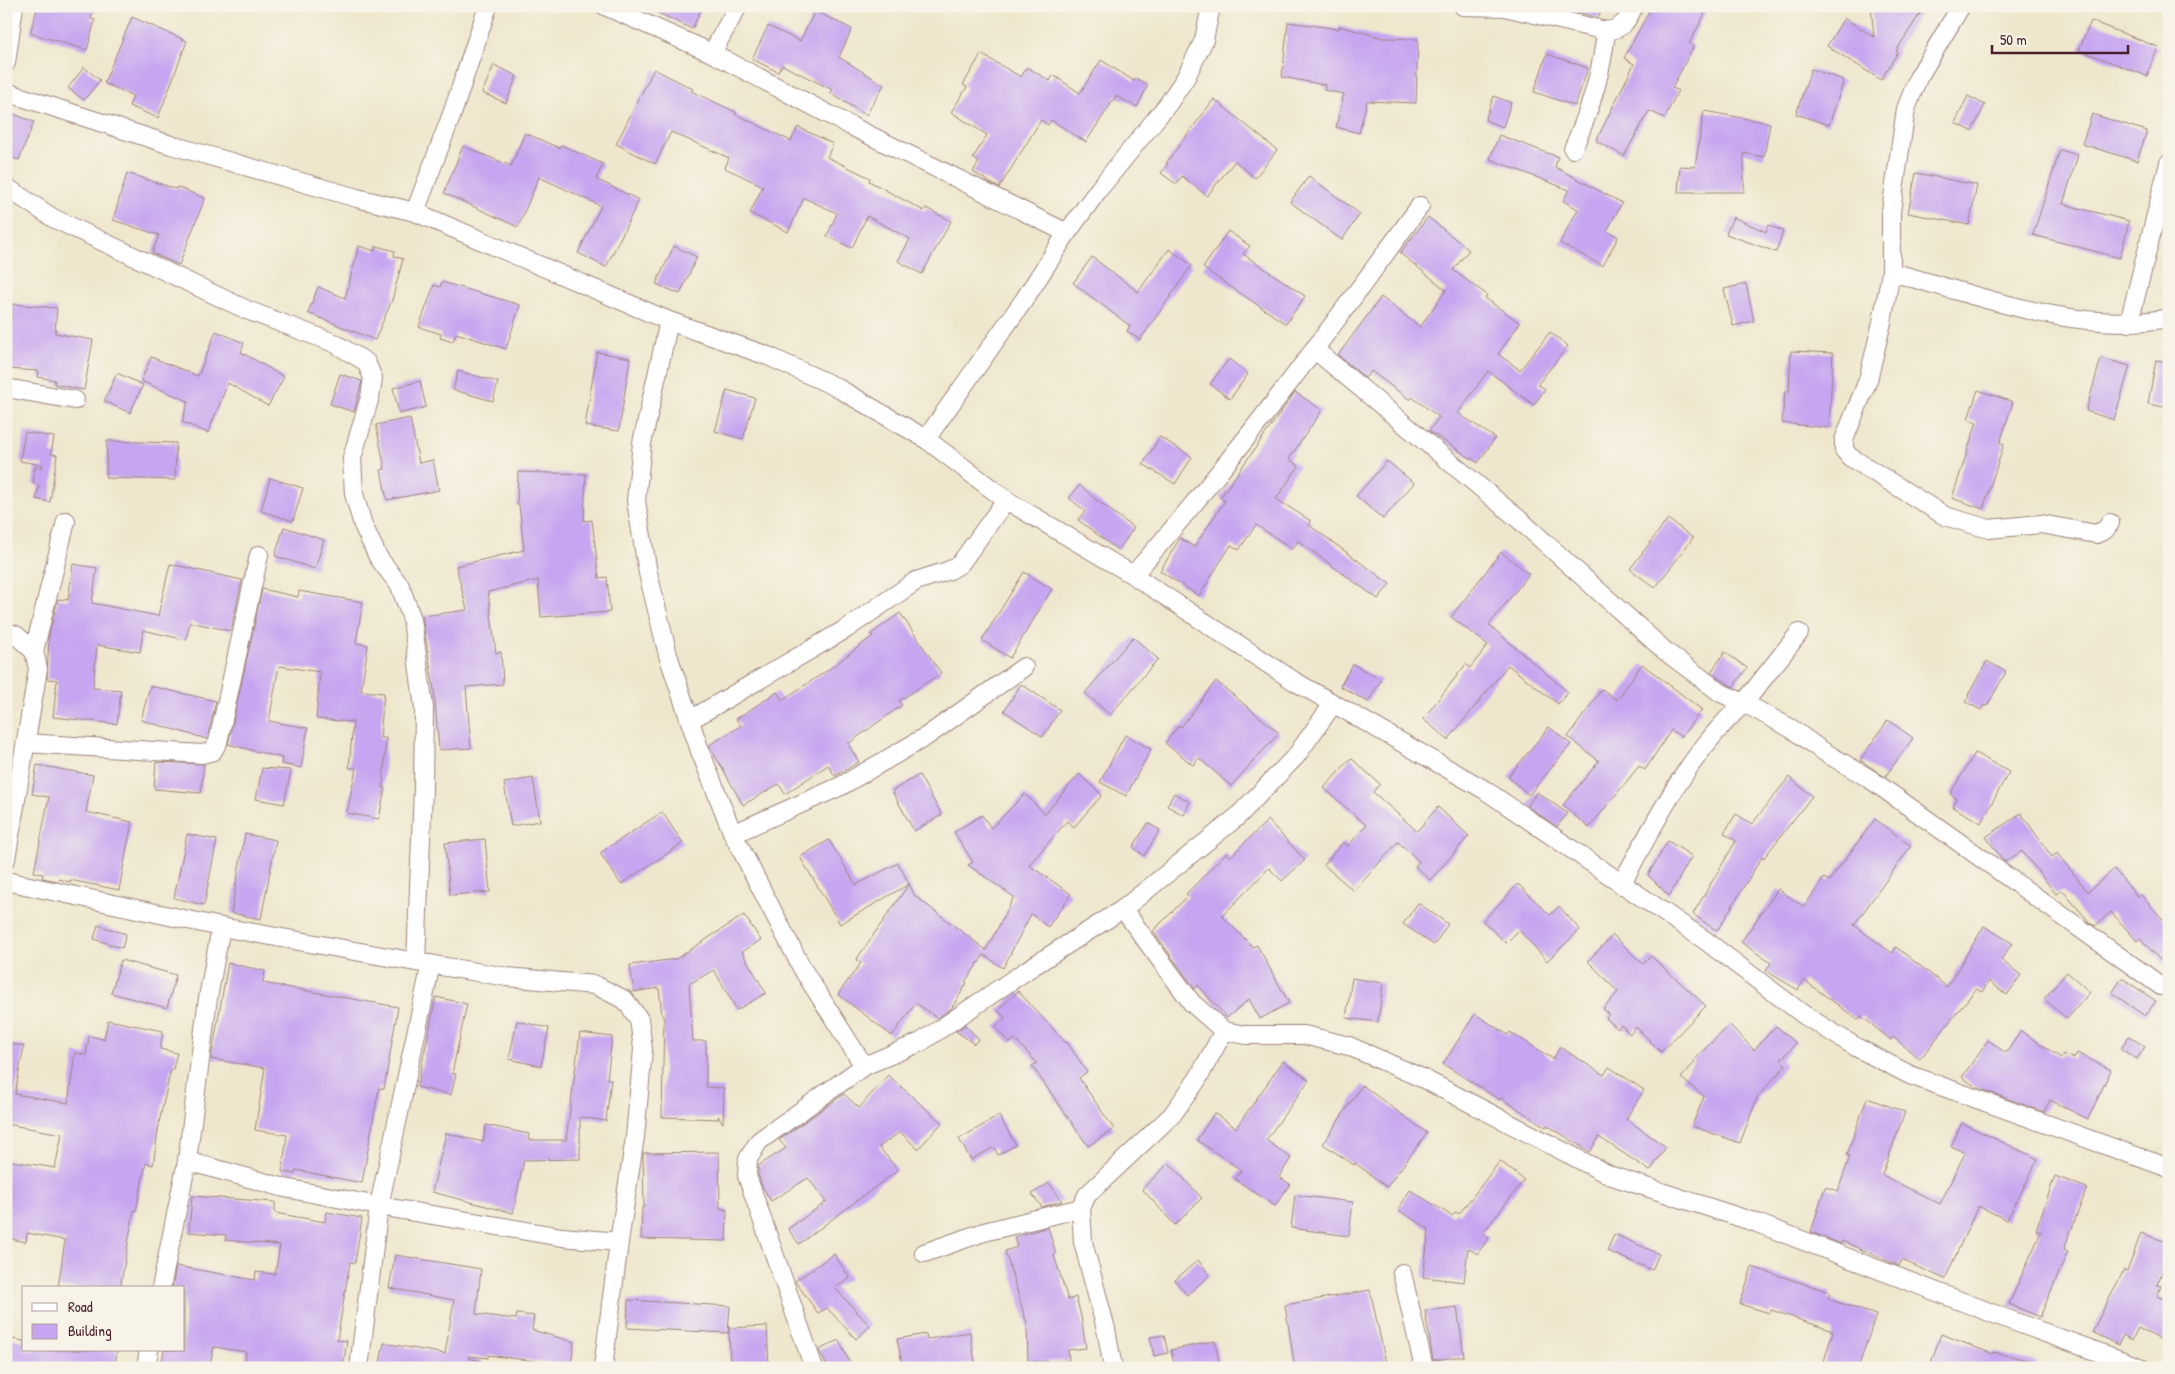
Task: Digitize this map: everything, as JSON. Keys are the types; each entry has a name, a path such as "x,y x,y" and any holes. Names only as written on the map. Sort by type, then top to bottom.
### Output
{"street":[{"path":"6,64 14,6"},
{"path":"415,212 452,114 488,6"},
{"path":"605,6 712,53 851,126 1067,233"},
{"path":"712,53 738,6"},
{"path":"926,439 1024,300 1067,233 1099,188 1168,104 1186,77 1204,40 1211,6"},
{"path":"1463,6 1505,7 1606,31 1617,30 1626,24 1634,6"},
{"path":"1961,6 1918,78 1906,109 1891,211 1891,272 1868,380 1844,440 1844,450 1850,457 1945,516 1978,527 1989,529 2041,524 2096,534 2105,530 2110,523"},
{"path":"1573,149 1590,112 1604,59 1606,31"},
{"path":"6,92 171,145 357,198 415,212 669,321 768,356 836,387 926,439 1006,500 1133,576 1333,704 1485,790 1622,886 1706,941 1804,1014 1856,1047 1910,1075 2169,1168"},
{"path":"2130,323 2169,163"},
{"path":"6,187 52,218 247,310 334,344 366,362 373,378 370,397 352,458 354,494 363,525 378,557 400,586 412,618 424,708 423,963 379,1206 359,1368"},
{"path":"1133,576 1200,499 1420,206"},
{"path":"1891,272 2048,315 2130,323 2169,318"},
{"path":"669,321 642,443 636,501 648,573 668,655 690,720 733,834 803,970 864,1066"},
{"path":"1314,349 1522,522 1665,651 1721,693 1792,729 1821,750 1870,779 2161,986"},
{"path":"6,388 75,400"},
{"path":"690,720 846,629 916,581 950,570 960,564 1006,500"},
{"path":"6,859 38,669 34,651 66,521"},
{"path":"26,743 202,754 213,751 218,742 258,555"},
{"path":"6,632 16,635 34,651"},
{"path":"1622,886 1665,805 1701,749 1744,703 1799,633"},
{"path":"733,834 841,786 927,736 1024,667"},
{"path":"814,1368 747,1176 748,1159 759,1141 864,1066 921,1042 1027,970 1123,909 1237,817 1296,756 1333,704"},
{"path":"6,881 222,927 423,963 507,976 595,985 625,1000 638,1019 643,1049 641,1084 603,1368"},
{"path":"1123,909 1192,1003 1224,1030 1246,1035 1304,1035 1349,1046 1424,1079 1609,1175 1756,1223 2142,1368"},
{"path":"161,1286 187,1161 208,998 222,927"},
{"path":"1113,1368 1106,1329 1083,1242 1081,1208 1087,1195 1172,1115 1197,1080 1224,1030"},
{"path":"187,1161 285,1188 379,1206 562,1237 619,1242"},
{"path":"924,1253 992,1230 1081,1208"},
{"path":"1402,1273 1424,1368"},
{"path":"146,1368 149,1352"}],"building":[{"path":"38,6 95,6 91,19 95,20 87,50 30,33"},
{"path":"644,6 703,6 692,29"},
{"path":"1555,6 1603,6 1598,18"},
{"path":"1652,6 1709,6 1689,44 1694,46 1672,88 1678,90 1665,118 1649,111 1624,156 1596,141 1634,64 1624,58"},
{"path":"1871,6 1925,6 1896,51 1898,52 1881,80 1827,46 1844,18 1874,37"},
{"path":"815,11 852,29 839,57 884,85 866,115 830,93 833,90 782,65 778,72 752,59 768,26 800,41"},
{"path":"132,17 187,41 158,118 129,106 133,96 104,83"},
{"path":"2091,21 2158,47 2147,76 2079,50"},
{"path":"1288,22 1339,29 1339,26 1383,38 1418,39 1416,103 1367,101 1359,133 1336,127 1344,94 1324,90 1325,85 1282,77"},
{"path":"981,54 1021,77 1027,67 1050,81 1053,75 1080,93 1101,60 1134,81 1136,78 1148,85 1137,107 1116,96 1086,142 1051,120 1048,125 1041,120 999,188 973,172 979,162 973,158 987,135 951,112 967,87 963,85"},
{"path":"1547,54 1588,68 1575,106 1534,92"},
{"path":"494,65 517,76 506,103 482,93"},
{"path":"84,67 100,80 84,100 68,88"},
{"path":"654,69 693,89 691,91 791,141 798,127 833,144 827,157 870,178 869,181 924,211 926,208 951,221 922,274 898,261 910,239 867,216 852,248 827,236 837,213 804,198 788,232 750,213 763,186 725,168 729,158 671,132 655,164 616,144"},
{"path":"1811,69 1844,80 1829,125 1796,114"},
{"path":"1494,96 1511,103 1503,127 1485,120"},
{"path":"1968,96 1985,105 1972,131 1955,123"},
{"path":"1214,99 1277,150 1255,178 1235,161 1207,196 1182,176 1176,184 1161,173 1168,164 1166,163"},
{"path":"6,111 34,122 19,160 6,156"},
{"path":"1704,111 1770,123 1764,157 1744,153 1744,192 1678,192 1680,166 1695,167"},
{"path":"2092,114 2147,131 2137,161 2082,144"},
{"path":"525,133 559,148 561,145 603,164 596,179 639,200 606,267 578,253 601,206 539,177 518,227 444,193 463,146 511,166"},
{"path":"1499,135 1558,157 1555,167 1622,203 1607,231 1618,237 1603,266 1560,243 1578,209 1563,201 1569,190 1490,159"},
{"path":"2060,150 2078,155 2063,204 2129,221 2120,258 2033,235"},
{"path":"127,173 176,189 177,187 205,198 179,265 152,253 159,235 113,220"},
{"path":"1916,173 1977,185 1969,225 1908,213"},
{"path":"1309,176 1360,214 1342,240 1290,202"},
{"path":"1428,217 1469,250 1453,270 1487,295 1485,298 1520,323 1498,354 1520,370 1550,332 1568,346 1538,384 1545,389 1534,405 1488,371 1458,413 1495,438 1478,463 1429,431 1439,417 1412,397 1410,400 1371,371 1365,378 1338,355 1381,297 1420,327 1446,290 1400,253"},
{"path":"1733,217 1766,232 1768,225 1783,231 1776,252 1726,234"},
{"path":"1228,231 1250,246 1243,254 1305,296 1286,324 1203,268"},
{"path":"359,246 375,251 376,246 395,251 394,256 403,259 392,300 375,340 308,313 318,287 345,298"},
{"path":"674,246 697,257 680,294 656,284"},
{"path":"1169,249 1192,265 1140,340 1127,331 1130,326 1073,283 1092,257 1138,292"},
{"path":"442,282 520,305 506,349 456,333 453,342 440,338 441,334 419,327 434,285 440,287"},
{"path":"1746,284 1754,321 1733,326 1724,289"},
{"path":"12,304 57,308 55,333 93,340 84,390 54,384 55,380 38,377 39,371 7,369"},
{"path":"216,331 244,343 241,352 284,377 268,406 228,383 208,433 182,422 188,401 141,381 151,357 198,376"},
{"path":"1791,351 1833,353 1829,428 1782,423 1785,392 1789,392"},
{"path":"597,352 630,358 619,431 585,426"},
{"path":"2101,358 2130,366 2114,420 2086,411"},
{"path":"1229,359 1248,374 1230,399 1210,384"},
{"path":"2156,360 2169,362 2169,408 2148,404"},
{"path":"458,371 498,382 493,401 453,390"},
{"path":"117,373 143,385 130,413 104,401"},
{"path":"340,374 362,381 354,412 330,404"},
{"path":"420,381 426,407 399,414 393,388"},
{"path":"727,390 755,398 743,439 715,431"},
{"path":"1978,390 2013,402 2000,443 2004,444 1983,509 1952,498 1977,422 1968,419"},
{"path":"1295,392 1322,410 1289,459 1299,466 1276,499 1311,521 1309,525 1390,584 1378,599 1298,541 1293,549 1256,525 1239,550 1231,545 1199,596 1160,571 1180,538 1194,547 1225,501 1220,498"},
{"path":"410,418 419,463 433,460 439,490 387,500 381,470 385,469 376,425"},
{"path":"25,432 54,437 51,454 57,455 50,502 36,499 39,485 33,484 35,467 42,468 43,465 20,461"},
{"path":"1160,437 1192,457 1175,484 1143,464"},
{"path":"107,441 176,443 175,480 106,478"},
{"path":"1387,461 1414,483 1383,519 1356,496"},
{"path":"518,472 586,474 584,521 592,520 599,578 607,577 610,612 541,617 538,580 488,592 496,653 501,652 503,684 466,687 471,748 439,750 434,690 422,616 467,610 456,566 524,550 519,505 517,505"},
{"path":"270,478 303,488 293,521 261,511"},
{"path":"1080,485 1134,528 1118,550 1078,520 1085,511 1069,498"},
{"path":"1668,519 1693,538 1655,588 1630,569"},
{"path":"284,527 324,540 315,569 275,556"},
{"path":"1501,552 1529,574 1489,625 1568,692 1558,704 1508,665 1448,740 1423,719 1466,664 1470,668 1488,645 1451,617"},
{"path":"73,564 97,568 92,603 158,616 170,564 242,580 231,631 190,622 186,640 143,630 140,652 97,645 93,688 121,690 117,724 53,717 57,680 47,679 49,634 58,599 68,600"},
{"path":"1024,572 1052,589 1010,658 982,640"},
{"path":"262,589 298,597 299,591 363,602 356,643 368,645 361,691 384,693 380,738 386,738 383,788 385,788 379,819 347,813 356,768 349,768 353,722 316,719 320,672 279,666 269,721 308,728 301,768 281,764 282,758 228,744"},
{"path":"900,613 941,673 899,701 902,705 848,744 859,762 835,776 828,765 785,794 779,784 743,805 709,745 741,726 736,719 777,692 782,700 828,670 873,636 871,634"},
{"path":"1133,637 1158,659 1110,715 1085,693"},
{"path":"1725,652 1747,668 1733,687 1711,672"},
{"path":"1987,661 2006,672 1987,706 1984,705 1981,710 1966,702"},
{"path":"1353,664 1381,680 1368,702 1340,686"},
{"path":"1642,664 1702,710 1681,737 1671,730 1645,770 1639,766 1589,828 1563,805 1599,761 1568,737 1602,689 1617,700"},
{"path":"1216,681 1279,733 1231,786 1199,758 1193,765 1165,743 1179,725 1181,727"},
{"path":"1021,684 1060,710 1043,737 1004,711"},
{"path":"150,686 216,701 207,739 141,720"},
{"path":"1888,720 1913,738 1885,777 1860,760"},
{"path":"1549,727 1571,744 1529,795 1508,777"},
{"path":"1125,735 1151,749 1126,796 1100,782"},
{"path":"1975,753 2009,772 1981,823 1953,807 1957,799 1950,794"},
{"path":"1351,758 1380,784 1373,792 1417,831 1438,807 1469,836 1430,880 1415,866 1419,861 1398,842 1354,891 1324,865 1343,842 1348,846 1366,825 1324,788"},
{"path":"156,762 204,764 201,793 154,789"},
{"path":"37,765 93,775 86,812 132,822 119,890 70,880 70,882 42,878 43,874 34,872 49,797 32,794"},
{"path":"262,768 291,770 284,804 256,799"},
{"path":"1079,774 1102,795 1074,827 1067,821 1029,865 1071,894 1048,927 1031,914 1003,968 984,955 965,982 967,983 951,1009 937,1018 916,1003 892,1036 838,994 861,963 856,960 909,884 915,896 986,950 1014,897 968,865 973,862 954,832 982,815 991,828 1025,794 1045,814"},
{"path":"919,775 942,815 914,831 892,791"},
{"path":"1789,777 1812,796 1763,859 1762,857 1717,931 1693,914 1736,841 1724,833 1736,814 1752,824"},
{"path":"533,778 540,821 511,826 504,783"},
{"path":"1537,792 1567,813 1557,827 1527,806"},
{"path":"1174,793 1190,802 1184,815 1167,806"},
{"path":"662,812 683,843 621,884 600,853"},
{"path":"2021,813 2052,857 2057,853 2088,892 2114,869 2138,897 2140,894 2169,926 2169,970 2140,938 2137,941 2111,912 2095,926 2090,923 2062,890 2056,894 2022,851 2005,862 2003,860 1986,837"},
{"path":"1875,819 1911,846 1854,925 1892,953 1896,947 1947,987 1984,926 2012,943 2001,960 2021,975 2007,995 1989,981 1982,992 1976,989 1920,1059 1893,1037 1891,1040 1861,1016 1858,1020 1804,980 1798,990 1766,971 1771,963 1741,942 1778,889 1804,907 1824,878 1829,881"},
{"path":"1268,820 1305,860 1282,881 1269,868 1222,916 1253,947 1257,945 1289,1003 1260,1019 1249,999 1227,1018 1198,985 1195,989 1153,931 1188,896 1186,894 1226,853 1230,857"},
{"path":"1148,823 1160,830 1144,856 1133,847"},
{"path":"187,834 217,840 204,905 174,898"},
{"path":"245,834 276,840 261,919 231,913"},
{"path":"485,839 490,892 450,895 445,843"},
{"path":"829,840 856,885 898,863 909,884 840,924 800,857"},
{"path":"1668,841 1692,856 1669,896 1648,875"},
{"path":"1518,884 1550,915 1559,906 1580,930 1547,961 1519,930 1506,943 1483,921"},
{"path":"1418,903 1448,924 1434,945 1403,924"},
{"path":"744,915 761,940 742,952 766,993 737,1010 714,970 689,984 693,1041 706,1041 706,1087 724,1088 723,1123 718,1116 719,1119 662,1117 664,1016 662,1016 659,988 634,992 630,965 676,959"},
{"path":"98,925 126,934 122,948 94,939"},
{"path":"1613,935 1643,964 1651,956 1706,1006 1661,1052 1636,1027 1630,1034 1621,1025 1618,1029 1606,1018 1609,1014 1603,1009 1618,992 1588,961"},
{"path":"121,960 176,975 167,1008 111,993"},
{"path":"228,963 265,971 263,983 398,1007 384,1089 379,1088 362,1183 296,1170 295,1174 282,1172 287,1135 255,1130 265,1068 211,1059"},
{"path":"2067,972 2090,992 2067,1019 2044,999"},
{"path":"1352,978 1383,983 1378,1022 1346,1018"},
{"path":"2122,978 2156,1001 2145,1016 2112,993"},
{"path":"1018,991 1067,1042 1087,1072 1079,1078 1114,1129 1088,1146 1032,1066 1037,1063 1015,1039 1010,1043 995,1027 1005,1018 998,1010"},
{"path":"436,997 467,1004 452,1073 456,1074 451,1095 417,1087"},
{"path":"1475,1014 1508,1035 1510,1032 1553,1059 1560,1047 1604,1075 1609,1067 1644,1090 1626,1119 1666,1147 1650,1171 1599,1137 1590,1152 1501,1098 1500,1100 1443,1064"},
{"path":"108,1020 163,1031 160,1049 177,1053 173,1069 171,1069 160,1118 153,1165 146,1163 136,1211 134,1210 120,1286 58,1286 65,1240 27,1233 26,1242 6,1238 6,1160 55,1168 62,1134 6,1124 6,1043 24,1046 15,1094 68,1103 75,1053 86,1055 89,1036 104,1039"},
{"path":"517,1021 549,1028 541,1066 509,1059"},
{"path":"965,1025 979,1039 974,1044 956,1031"},
{"path":"1730,1025 1754,1050 1776,1026 1796,1043 1781,1060 1786,1065 1758,1096 1740,1143 1692,1126 1704,1096 1681,1078 1695,1062 1693,1060"},
{"path":"2021,1031 2061,1058 2063,1054 2074,1059 2077,1053 2111,1070 2088,1119 2050,1100 2044,1112 1976,1087 1962,1077 1988,1040 2006,1053"},
{"path":"580,1033 612,1037 607,1079 611,1079 606,1121 580,1117 580,1159 524,1160 513,1213 432,1192 446,1133 483,1142 486,1125 529,1134 528,1140 566,1140"},
{"path":"2129,1036 2145,1047 2137,1059 2121,1049"},
{"path":"1283,1061 1309,1080 1266,1140 1291,1158 1279,1177 1290,1184 1275,1206 1235,1179 1241,1170 1197,1140 1214,1113 1236,1128"},
{"path":"888,1075 942,1123 918,1149 900,1132 879,1147 898,1170 799,1244 788,1229 826,1202 808,1178 771,1201 762,1186 758,1174 758,1166 786,1148 779,1140 844,1094 859,1108"},
{"path":"1362,1085 1427,1133 1387,1187 1355,1163 1354,1165 1323,1144"},
{"path":"1867,1098 1905,1112 1882,1175 1940,1204 1965,1153 1951,1146 1962,1123 2038,1159 2007,1220 1978,1206 1945,1279 1902,1260 1899,1266 1842,1241 1841,1244 1811,1232 1825,1187 1838,1191 1850,1156 1847,1155"},
{"path":"999,1116 1016,1145 998,1155 994,1147 971,1160 959,1139"},
{"path":"719,1152 720,1209 727,1209 726,1241 641,1239 642,1207 644,1207 643,1153"},
{"path":"1500,1161 1524,1180 1483,1233 1489,1238 1477,1254 1468,1248 1464,1282 1423,1277 1429,1229 1398,1210 1410,1190 1452,1216 1456,1212 1459,1214"},
{"path":"1169,1163 1202,1198 1175,1225 1142,1189"},
{"path":"2055,1176 2087,1188 2064,1249 2068,1251 2040,1317 2009,1304 2041,1232 2036,1230"},
{"path":"1049,1183 1062,1201 1042,1207 1032,1194"},
{"path":"1295,1195 1353,1202 1349,1236 1291,1228"},
{"path":"192,1196 275,1202 275,1213 325,1222 327,1212 362,1218 355,1263 350,1262 337,1340 347,1341 343,1368 245,1367 246,1352 214,1347 209,1368 161,1368 164,1352 185,1352 185,1286 172,1286 176,1266 255,1280 256,1272 275,1274 280,1245 225,1240 226,1235 189,1232"},
{"path":"1048,1227 1056,1254 1054,1255 1068,1300 1076,1297 1086,1348 1068,1350 1069,1361 1028,1362 1027,1324 1005,1251 1017,1247 1014,1237"},
{"path":"2141,1233 2169,1243 2169,1254 2157,1285 2161,1286 2157,1296 2169,1301 2169,1344 2138,1328 2132,1340 2123,1335 2119,1345 2092,1332 2124,1270 2127,1271"},
{"path":"1614,1234 1659,1254 1652,1270 1607,1251"},
{"path":"834,1254 850,1278 835,1288 870,1326 856,1339 827,1308 818,1313 795,1281"},
{"path":"395,1255 481,1269 476,1314 516,1319 517,1314 534,1316 532,1330 574,1342 571,1366 488,1355 488,1358 469,1356 468,1358 481,1361 481,1368 379,1368 384,1343 445,1354 454,1300 389,1288"},
{"path":"1198,1260 1210,1275 1187,1295 1175,1280"},
{"path":"1752,1267 1830,1292 1828,1299 1876,1315 1858,1368 1822,1368 1833,1331 1771,1310 1769,1313 1740,1304"},
{"path":"1370,1290 1387,1368 1295,1368 1285,1305"},
{"path":"628,1300 730,1306 728,1333 627,1328"},
{"path":"1457,1307 1464,1356 1433,1360 1425,1311"},
{"path":"767,1326 769,1368 730,1368 729,1328"},
{"path":"970,1332 975,1363 943,1368 903,1368 897,1339 926,1334 927,1339"},
{"path":"1941,1334 1993,1354 1993,1352 2036,1362 2036,1368 1929,1368"},
{"path":"1164,1335 1168,1353 1154,1356 1150,1337"},
{"path":"6,1338 22,1341 22,1352 117,1352 115,1368 6,1368"},
{"path":"839,1340 852,1368 828,1368 819,1350"},
{"path":"1215,1341 1220,1368 1175,1368 1171,1350"}]}
